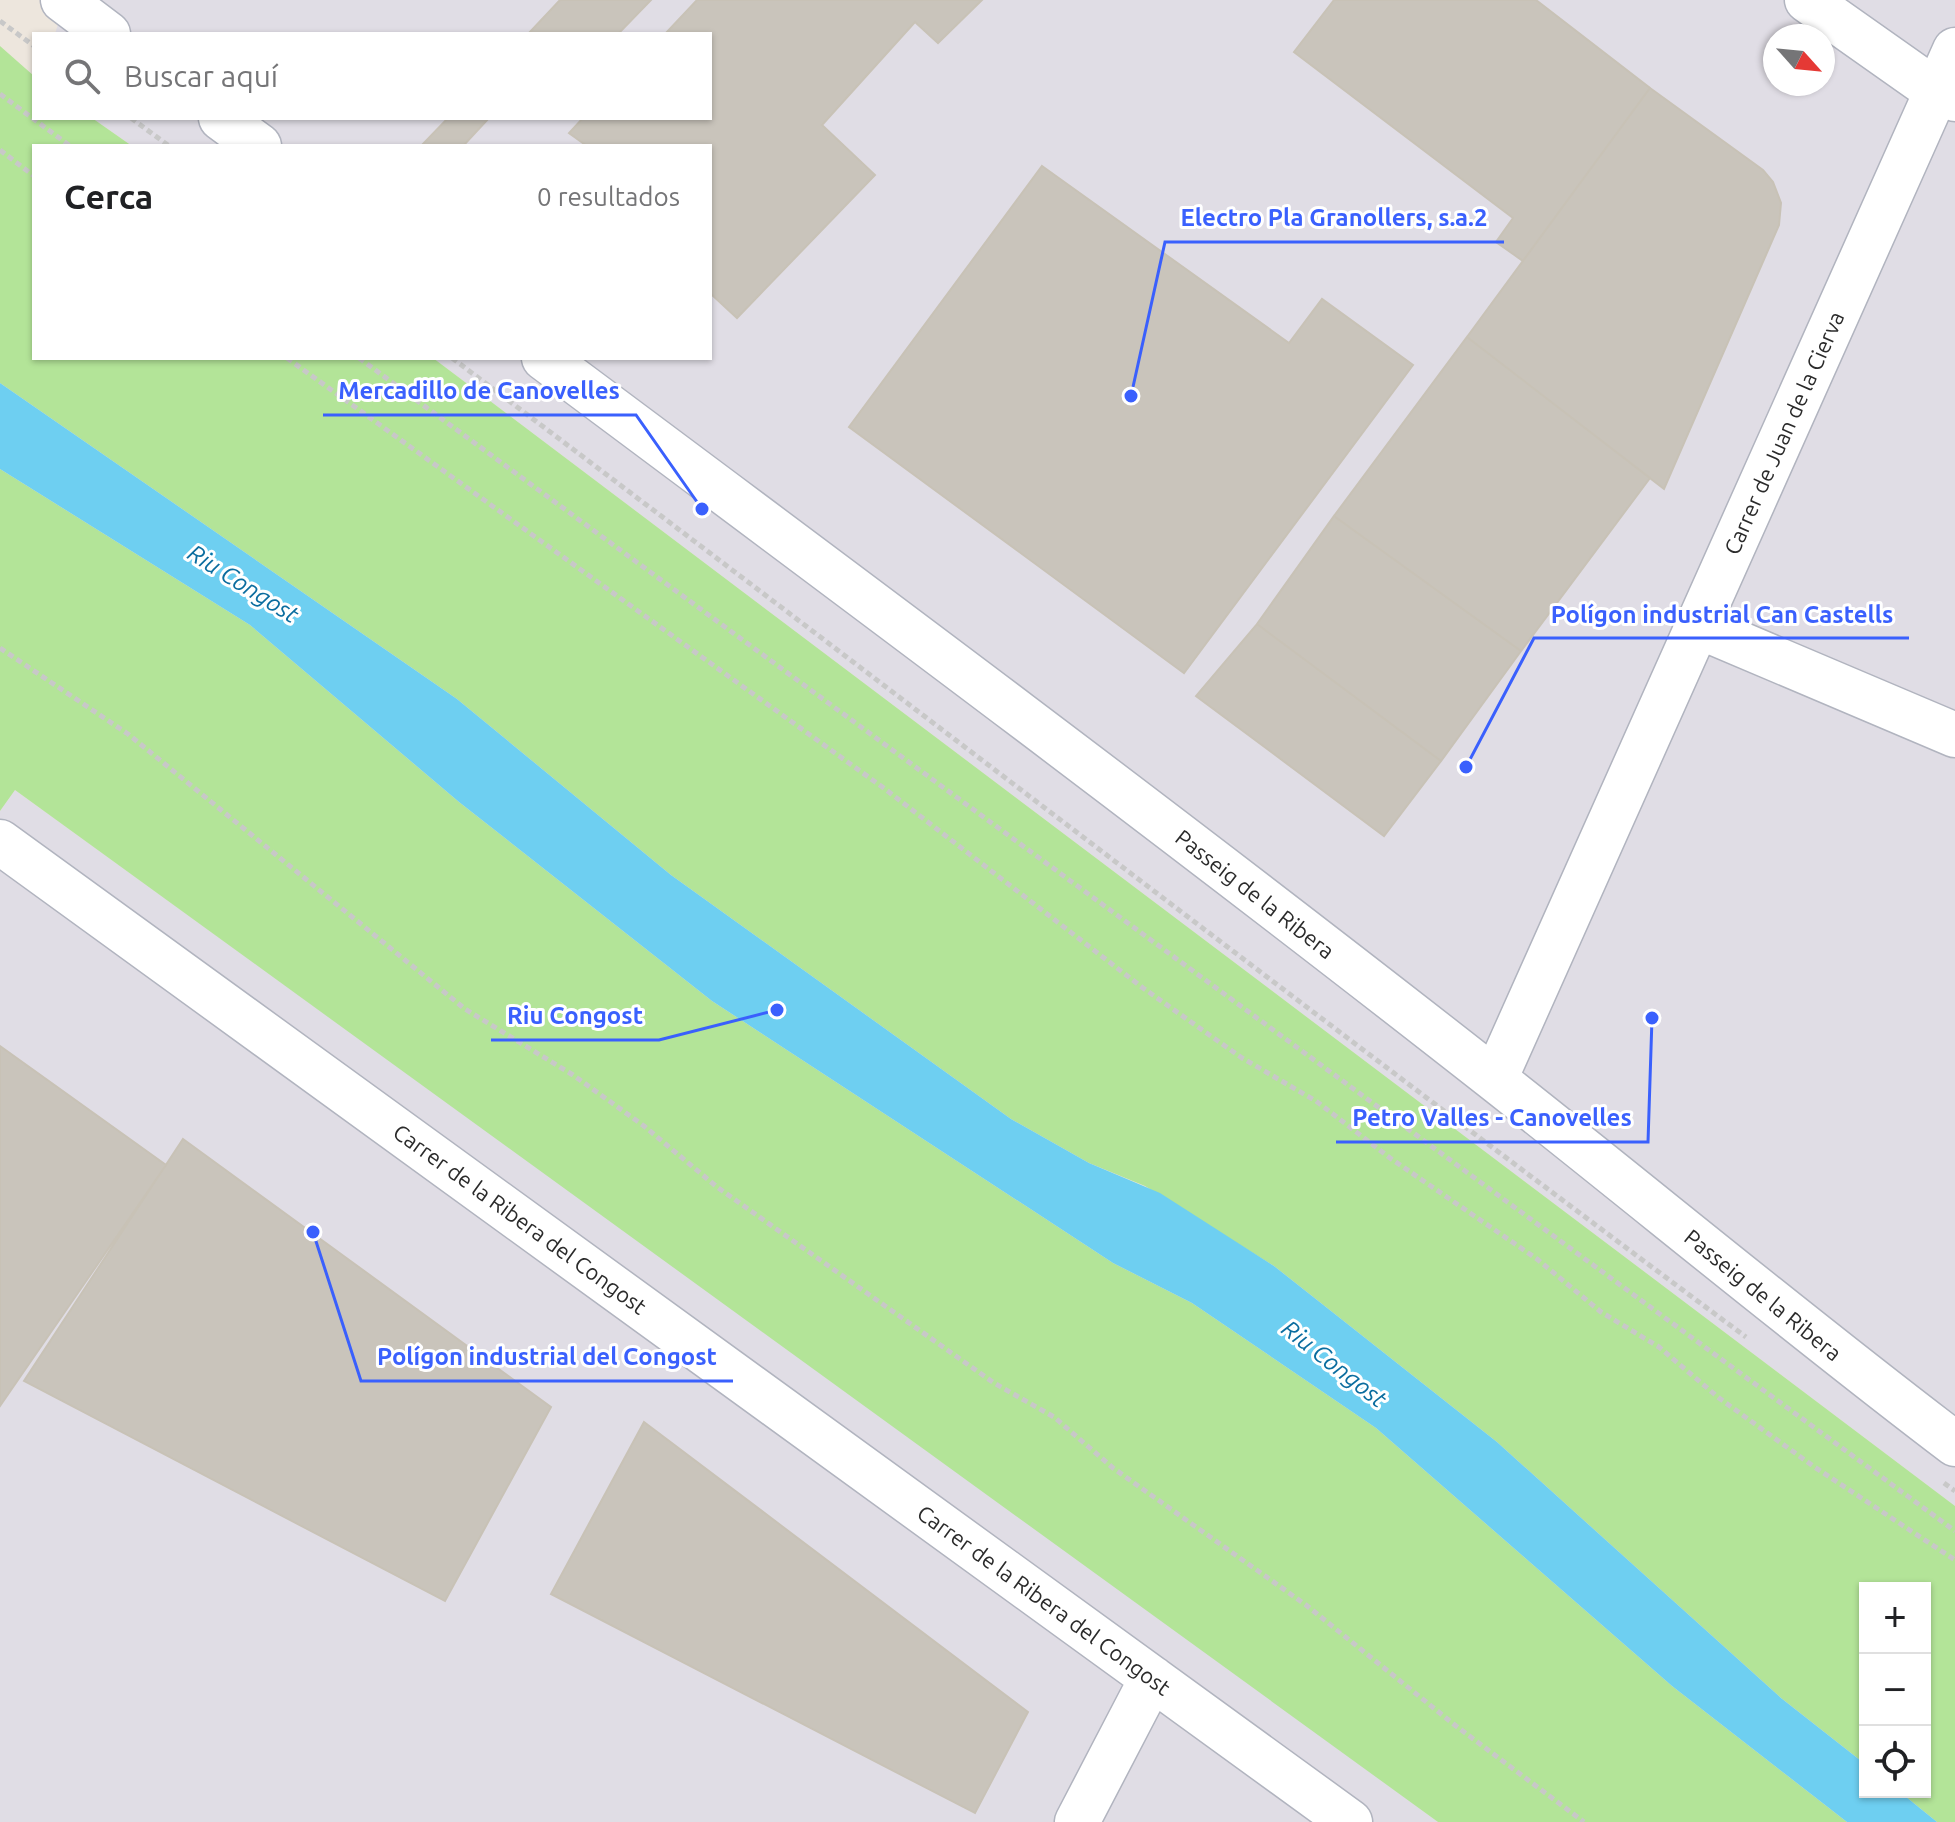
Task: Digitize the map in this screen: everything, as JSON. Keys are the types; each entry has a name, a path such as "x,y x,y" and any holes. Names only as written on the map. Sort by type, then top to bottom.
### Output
{"street":[{"path":"63,0 108,32"},
{"path":"85,0 109,32"},
{"path":"1807,0 1946,95"},
{"name":"Carrer de Juan de la Cierva","path":"1495,1079 1698,626 1946,95 1955,50"},
{"path":"224,120 256,144"},
{"name":"Passeig de la Ribera","path":"547,360 1030,720 1495,1079 1830,1350 1949,1463"},
{"path":"1698,626 1955,735"},
{"name":"Carrer de la Ribera del Congost","path":"0,842 1350,1822"},
{"path":"1077,1822 1152,1678"}],"path":[{"path":"0,21 32,45"},
{"path":"0,94 32,118"},
{"path":"35,120 67,144"},
{"path":"134,120 166,144"},
{"path":"0,150 32,174"},
{"path":"290,360 885,789 1143,988 1242,1058 1316,1101 1390,1158 1537,1259 1601,1312 1659,1347 1719,1398 1801,1457 1955,1560"},
{"path":"362,360 1955,1531"},
{"path":"455,360 1749,1339"},
{"path":"0,648 128,734 465,1009 573,1075 644,1126 717,1187 994,1383 1054,1417 1113,1468 1306,1605 1456,1726 1584,1822"},
{"path":"1949,1463 1955,1491"}],"shaded area":[{"path":"65,0 1955,0 1955,1506 436,360 712,360 712,144 129,144 95,120 712,120 712,32 56,32"},
{"path":"15,790 1208,1652 1438,1822 0,1822 0,811"}],"green space":[{"path":"0,46 32,74 32,120 95,120 129,144 32,144 32,360 436,360 1955,1506 1955,1822 1937,1822 1907,1798 1931,1798 1931,1582 1859,1582 1859,1759 1781,1698 1497,1442 1274,1266 1145,1186 1089,1163 1011,1119 671,875 457,699 0,383"},
{"path":"0,469 250,625 459,802 712,1001 1113,1263 1192,1303 1376,1428 1672,1686 1847,1822 1438,1822 15,790 0,811"}],"water":[{"path":"0,383 457,699 671,875 1011,1119 1089,1163 1160,1193 1274,1266 1497,1442 1781,1698 1859,1759 1859,1798 1907,1798 1937,1822 1847,1822 1672,1686 1376,1428 1192,1303 1113,1263 712,1001 459,802 250,625 0,469"}],"building":[{"path":"560,0 651,0 620,32 530,32"},
{"path":"697,0 982,0 938,43 915,22 822,125 875,175 737,318 712,295 712,144 584,144 569,133 581,120 712,120 712,32 667,32"},
{"path":"1334,0 1536,0 1650,88 1523,261 1496,242 1513,218 1294,52"},
{"path":"1650,88 1763,170 1773,182 1781,203 1779,225 1664,489 1467,337"},
{"path":"446,120 487,120 465,144 423,144"},
{"path":"1042,166 1289,343 1322,299 1413,365 1184,673 849,427"},
{"path":"1467,337 1650,478 1521,651 1334,516"},
{"path":"1334,516 1521,651 1441,761 1257,624"},
{"path":"1257,624 1441,761 1384,836 1196,696"},
{"path":"0,1046 166,1165 0,1406"},
{"path":"183,1139 551,1407 445,1601 24,1381"},
{"path":"644,1422 1028,1712 975,1813 551,1594"}],"place":[{"name":"Electro Pla Granollers, s.a.2","path":"1131,396"},
{"name":"Mercadillo de Canovelles","path":"702,509"},
{"name":"Polígon industrial Can Castells","path":"1466,767"},
{"name":"Riu Congost","path":"777,1010"},
{"name":"Petro Valles - Canovelles","path":"1652,1018"},
{"name":"Polígon industrial del Congost","path":"313,1232"}]}
